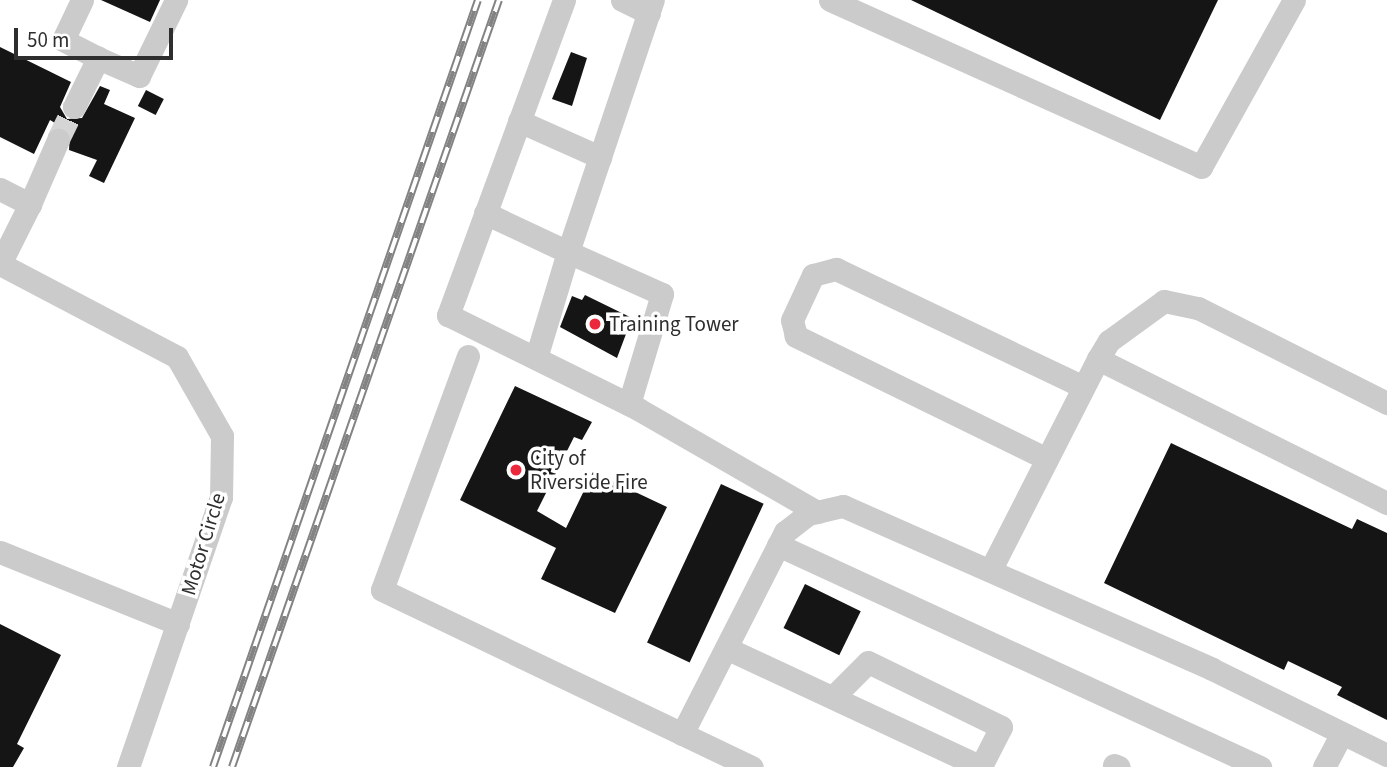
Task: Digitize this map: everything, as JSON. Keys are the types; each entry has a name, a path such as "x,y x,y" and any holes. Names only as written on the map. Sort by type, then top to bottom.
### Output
{"street":[{"path":"82,0 63,40 139,76 176,0"},
{"path":"564,0 448,315 629,404 817,512"},
{"path":"536,358 568,252 651,7 622,0"},
{"path":"830,0 1201,167 1294,0"},
{"path":"74,107 98,58"},
{"path":"519,121 600,157"},
{"path":"0,264 58,140"},
{"path":"0,189 30,204"},
{"path":"485,213 662,294 629,404"},
{"name":"Motor Circle","path":"0,264 177,357 202,391 222,436 221,497 128,767"},
{"path":"1047,459 796,336 792,320 813,275 836,269 1083,387"},
{"path":"991,569 1109,341 1164,301 1198,308 1387,403"},
{"path":"468,356 382,590 752,767"},
{"path":"1098,359 1387,503"},
{"path":"682,734 785,531 817,512 843,506 991,569 1387,755"},
{"path":"778,545 1260,767"},
{"path":"0,552 178,624"},
{"path":"726,648 981,767 1001,727 868,662 833,697"},
{"path":"1324,767 1342,733"}],"building":[{"path":"101,0 160,0 150,22"},
{"path":"911,0 1218,0 1160,120"},
{"path":"0,47 71,82 60,107 67,119 82,118 100,86 110,90 104,104 135,118 104,183 89,176 97,160 69,150 70,132 50,120 34,154 0,137"},
{"path":"571,52 587,58 572,106 552,99"},
{"path":"146,90 164,99 156,115 138,106"},
{"name":"Training Tower","path":"585,295 632,318 617,358 560,327 572,296 582,300"},
{"path":"515,386 592,422 582,440 574,437 537,511 566,528 593,472 667,507 615,613 541,579 556,548 460,500"},
{"path":"1171,443 1352,529 1357,519 1387,533 1387,720 1337,695 1342,687 1288,661 1284,670 1104,583"},
{"path":"721,484 764,504 690,662 647,643"},
{"path":"805,584 861,611 839,655 784,628"},
{"path":"0,624 61,655 17,744 24,748 13,767 0,767"}],"tunnel":[{"path":"58,140 74,107"}],"railway":[{"path":"213,767 478,0"},
{"path":"232,767 499,0"}],"place":[{"name":"Training Tower","path":"595,324"},
{"name":"City of Riverside Fire","path":"516,470"}]}
